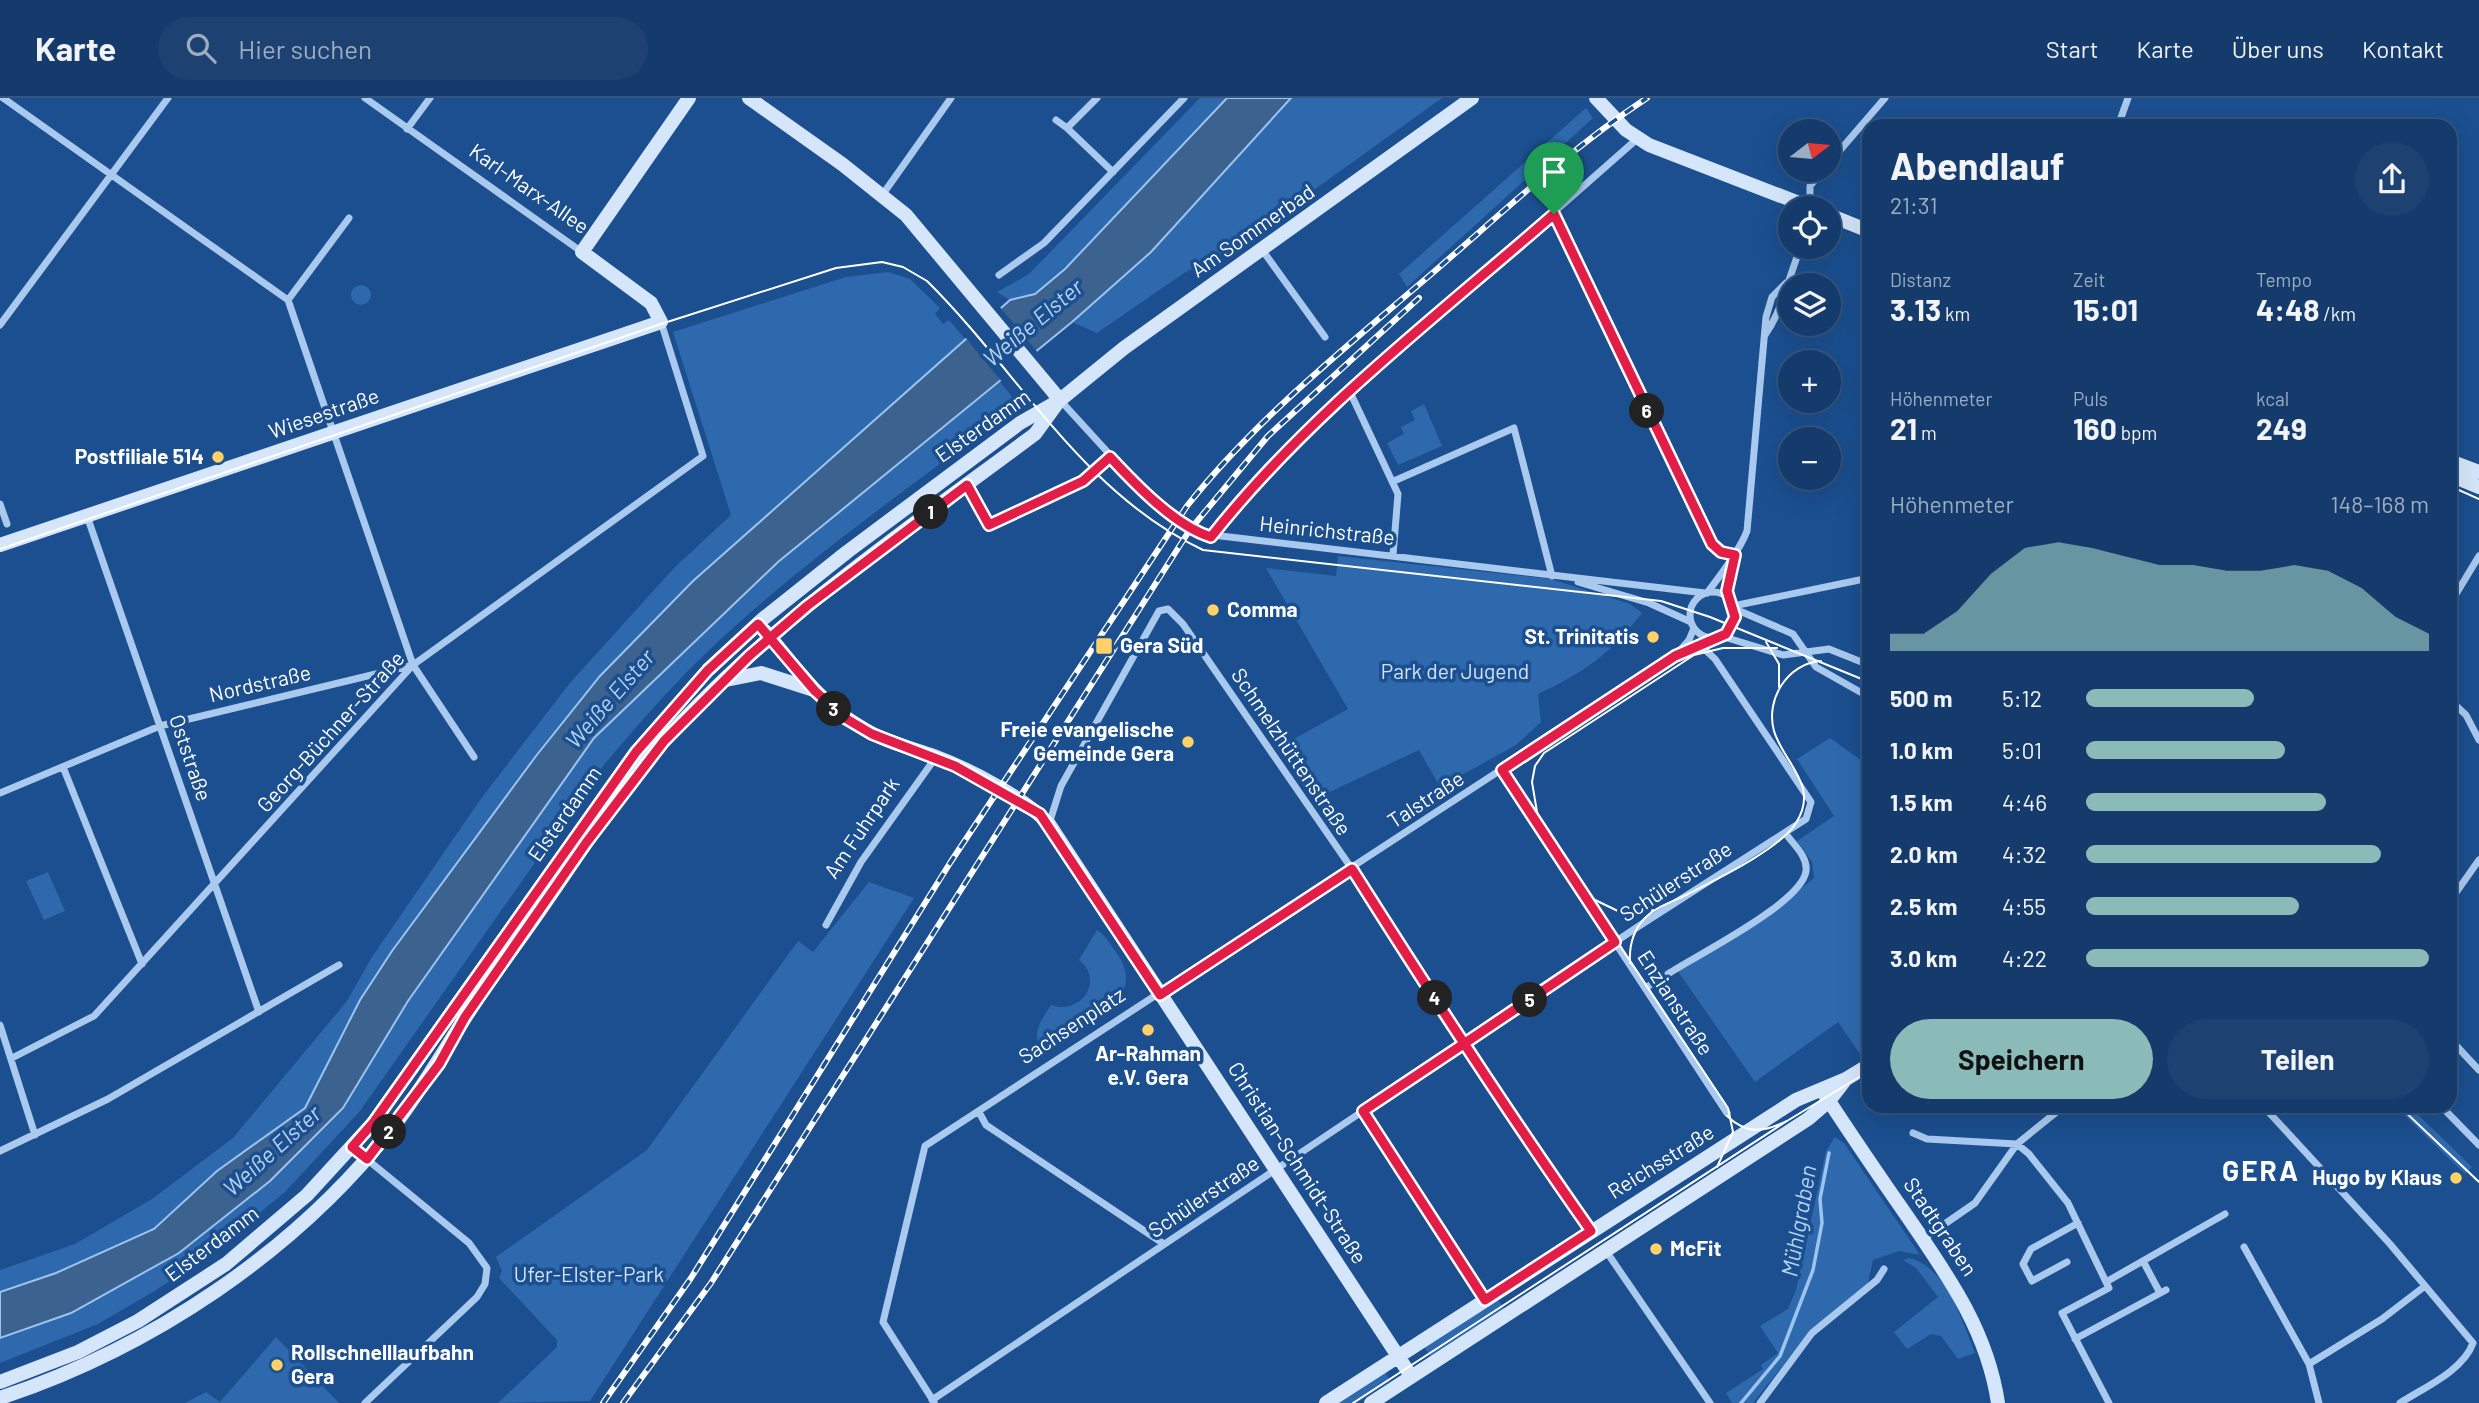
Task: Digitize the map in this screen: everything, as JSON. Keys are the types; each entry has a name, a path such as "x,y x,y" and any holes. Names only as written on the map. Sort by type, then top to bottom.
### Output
{"main road":[{"path":"582,252 689,98"},
{"path":"749,98 883,194 906,215 1060,400"},
{"name":"Am Sommerbad","path":"1060,400 1124,348 1263,251 1472,98"},
{"path":"1596,98 1637,139 1780,196"},
{"path":"1841,220 1862,227"},
{"name":"Karl-Marx-Allee","path":"582,252 652,303 661,322"},
{"name":"Wiesestraße","path":"0,545 661,322"},
{"name":"Elsterdamm","path":"0,1398 95,1360 196,1303 322,1206 367,1159 431,1074 465,1017 633,779 664,741 725,680 807,606 1035,434 1060,400"},
{"name":"Elsterdamm","path":"0,1382 78,1352 138,1321 188,1290 262,1235 307,1195 381,1112 636,752 699,680 758,624 847,551 1020,423 1060,400"},
{"path":"2457,464 2479,472"},
{"path":"2457,478 2479,488"},
{"path":"758,624 815,691 845,718 872,734 936,757 1028,806 1049,824"},
{"path":"725,680 761,673 815,691"},
{"name":"Sachsenplatz","path":"1049,824 1160,995"},
{"name":"Christian-Schmidt-Straße","path":"1160,995 1411,1376"},
{"name":"Reichsstraße","path":"1326,1403 1796,1100 1862,1069"},
{"name":"Reichsstraße","path":"1371,1403 1803,1122 1829,1101 1846,1079"},
{"name":"Stadtgraben","path":"1821,1088 1969,1310 1994,1376 1998,1403"},
{"path":"1591,1231 1606,1251"}],"street":[{"path":"3,98 110,177 288,300 413,665 474,757"},
{"path":"0,325 168,98"},
{"name":"Karl-Marx-Allee","path":"365,98 582,252"},
{"path":"407,129 430,98"},
{"path":"883,194 951,98"},
{"path":"1067,128 1097,98"},
{"path":"999,275 1030,256 1184,98"},
{"path":"1867,119 1885,98"},
{"path":"2120,119 2128,98"},
{"path":"1056,120 1113,172"},
{"path":"1841,149 1862,125"},
{"path":"1211,537 1254,483 1349,392 1637,139"},
{"path":"1554,214 1712,544 1721,552 1735,555"},
{"path":"288,300 349,218"},
{"path":"1263,251 1325,337"},
{"path":"1727,597 1735,555 1747,531 1750,514 1766,317 1772,297 1778,291"},
{"path":"1765,335 1778,312"},
{"name":"Georg-Büchner-Straße","path":"12,1058 94,1016 215,886 413,665 704,456 661,322"},
{"path":"1349,392 1398,494 1393,555"},
{"name":"Heinrichstraße","path":"1060,400 1110,457 1155,500 1198,532 1211,537 1393,555 1706,593"},
{"path":"1394,481 1514,428 1556,576"},
{"path":"967,485 989,525 1083,481 1110,457"},
{"path":"0,504 6,524"},
{"name":"Oststraße","path":"87,516 259,1012"},
{"path":"1735,555 1724,565 1706,593 1692,604 1693,625 1703,635 1783,655 1829,649 1862,662"},
{"path":"2457,592 2479,556"},
{"name":"Heinrichstraße","path":"1556,576 1649,603 1693,625"},
{"path":"1734,607 1862,580"},
{"path":"1706,593 1727,597 1734,607 1793,634 1823,672 1862,693"},
{"path":"1718,637 1734,623 1734,607"},
{"name":"Schmelzhüttenstraße","path":"1049,824 1062,786 1152,623 1159,611 1168,609 1183,624 1352,869 1591,1231"},
{"name":"Talstraße","path":"1675,656 1689,640 1693,625"},
{"name":"Talstraße","path":"1160,995 1675,656 1718,637"},
{"name":"Schülerstraße","path":"933,1402 1615,942 1786,834 1810,814 1811,802 1714,659 1701,646"},
{"name":"Nordstraße","path":"0,793 160,726 413,665"},
{"path":"2457,707 2466,715 2479,740"},
{"name":"Am Fuhrpark","path":"826,925 861,862 936,757"},
{"path":"63,767 142,964"},
{"name":"Enzianstraße","path":"1502,770 1727,1113"},
{"path":"1668,974 1764,916 1801,887 1806,872 1805,860 1786,834"},
{"path":"2457,891 2479,860"},
{"path":"0,1151 108,1099 339,965"},
{"path":"1645,988 1656,982"},
{"name":"Sachsenplatz","path":"933,1402 883,1322 925,1146 1160,995"},
{"path":"0,1025 35,1135"},
{"path":"2457,1046 2479,1070"},
{"path":"1363,1111 1485,1300"},
{"path":"979,1112 986,1125 1164,1244"},
{"path":"1923,1239 1975,1203 2017,1144 2055,1113"},
{"path":"2269,1113 2476,1342 2458,1365 2405,1402"},
{"path":"2448,1113 2479,1145"},
{"path":"1913,1133 1927,1139 2017,1144 2059,1190 2109,1288 2062,1313 2109,1403"},
{"path":"352,1147 469,1243 487,1268 485,1284 477,1297 365,1403"},
{"path":"2106,1282 2225,1214"},
{"path":"2067,1262 2032,1281 2023,1264 2031,1249 2078,1223"},
{"path":"2244,1247 2309,1364 2319,1403"},
{"path":"1606,1251 1710,1403"},
{"path":"2075,1339 2163,1292 2146,1260"},
{"path":"1760,1403 1812,1333 1877,1280 1884,1269"},
{"path":"2309,1364 2382,1319 2425,1286"}],"green space":[{"path":"1200,98 1227,98 1065,269 1035,294 1010,300 997,292 1029,274"},
{"path":"1291,98 1442,98 1233,248 1184,273 1097,333 1072,322 1151,252"},
{"path":"1586,108 1593,118 1407,287 1399,274"},
{"path":"888,272 910,279 940,308 935,314 943,324 949,320 966,340 693,581 600,676 536,756 392,951 360,1000 305,1108 217,1171 154,1229 56,1273 0,1292 0,1270 75,1244 152,1199 233,1138 347,1001 372,957 480,800 569,684 674,568 731,515 673,332 846,277"},
{"path":"361,285 368,288 371,295 368,302 361,305 354,302 351,295 354,288"},
{"path":"1000,382 1019,405 804,567 722,638 643,720 603,766 360,1111 285,1192 207,1256 153,1292 98,1324 0,1363 0,1338 71,1313 179,1253 270,1181 343,1108 408,1001 594,738 778,562"},
{"path":"1424,404 1442,446 1398,465 1387,443 1404,434 1401,427 1415,420 1411,411"},
{"name":"Park der Jugend","path":"1338,556 1551,579 1630,604 1642,613 1596,661 1538,694 1541,722 1516,745 1440,787 1419,750 1317,798 1283,745 1348,709 1266,568 1336,576"},
{"path":"1830,738 1862,761 1862,1057 1838,1022 1755,1082 1677,970 1764,918 1814,878 1812,862 1797,841 1834,816 1797,759"},
{"path":"48,872 65,911 44,920 26,881"},
{"name":"Ufer-Elster-Park","path":"869,882 914,898 590,1401 498,1403 557,1347 557,1340 499,1278 502,1271 496,1257 647,1150 798,941 813,952"},
{"path":"1097,930 1118,955 1125,972 1124,988 1117,1002 1105,1014 1043,1053 1037,1040 1038,1028 1051,1005 1072,1005 1086,994 1090,977 1079,960"},
{"path":"2402,1113 2416,1113 2472,1167 2465,1174"},
{"path":"1835,1137 1844,1143 1920,1255 1899,1251 1873,1260 1868,1283 1813,1328 1753,1403 1732,1403 1726,1393 1763,1369 1761,1365 1778,1353 1760,1326 1788,1309 1796,1290 1826,1151"},
{"path":"1909,1258 1922,1263 1943,1283 1975,1353 1958,1359 1941,1336 1931,1334 1907,1349 1894,1332 1938,1297 1916,1268 1903,1260"},
{"path":"1496,1297 1507,1313 1433,1360 1423,1345"},
{"name":"Rollschnelllaufbahn Gera","path":"276,1337 339,1403 185,1403 206,1392 220,1402"},
{"path":"1391,1369 1386,1373 1390,1381 1357,1403 1332,1403"}],"water":[{"name":"Weiße Elster","path":"1227,98 1291,98 1151,252 1072,322 778,562 594,738 408,1001 343,1108 270,1181 179,1253 71,1313 0,1338 0,1292 56,1273 154,1229 217,1171 305,1108 360,1000 392,951 536,756 600,676 693,581 1010,300 1035,294 1065,269"}],"pier":[{"path":"999,306 1039,354 1003,383 965,337"}],"waterway":[{"name":"Mühlgraben","path":"1741,1403 1780,1356 1813,1270 1822,1223 1820,1199 1829,1153"}],"tram line":[{"path":"0,549 661,324 836,268 882,262 903,267 927,281 1086,463 1121,496 1160,526 1203,550 1661,601 1710,617 1862,679"},
{"path":"2457,489 2479,499"},
{"path":"1766,642 1779,664 1779,687"},
{"path":"1717,1167 1733,1132 1728,1108 1578,883 1538,818 1532,782 1535,766 1544,753 1694,655 1723,648 1777,648"},
{"path":"1630,963 1634,934 1648,915 1762,853 1788,833 1796,823 1804,797 1802,786 1774,731 1773,707 1776,695 1789,676 1798,668 1821,661"},
{"path":"1591,898 1622,913 1653,910"},
{"path":"1353,1403 1787,1121 1862,1075"},
{"path":"2406,1113 2479,1182"},
{"path":"1727,1116 1742,1126 1756,1130 1771,1128 1787,1121"}],"railway":[{"path":"603,1403 691,1278 950,863 1187,506 1242,443 1334,357 1562,161 1647,98"},
{"path":"623,1403 711,1283 1189,531 1268,436 1419,298"}],"place":[{"name":"Postfiliale 514","path":"218,457"},
{"name":"Comma","path":"1213,610"},
{"name":"St. Trinitatis","path":"1653,637"},
{"name":"Gera Süd","path":"1104,646"},
{"name":"Freie evangelische Gemeinde Gera","path":"1188,742"},
{"name":"Ar-Rahman e.V. Gera","path":"1148,1030"},
{"name":"Hugo by Klaus","path":"2456,1178"},
{"name":"McFit","path":"1656,1249"},
{"name":"Rollschnelllaufbahn Gera","path":"277,1365"}],"district":[{"name":"GERA","path":"2261,1171"}],"route":[{"path":"1554,214 1349,392 1254,483 1211,537 1198,532 1144,492 1110,457 1083,481 989,525 967,485 807,606 770,638 749,656 646,761 465,1017 439,1064 394,1125 367,1159 352,1147 373,1123 636,752 708,670 758,624 770,638 797,670 815,691 845,718 872,734 955,766 1040,814 1160,995 1352,869 1408,957 1465,1043 1591,1231 1485,1300 1363,1111 1465,1043 1474,1037 1615,942 1502,770 1675,656 1726,634 1735,617 1734,606 1727,597 1735,555 1716,550 1712,544 1554,214"}]}
